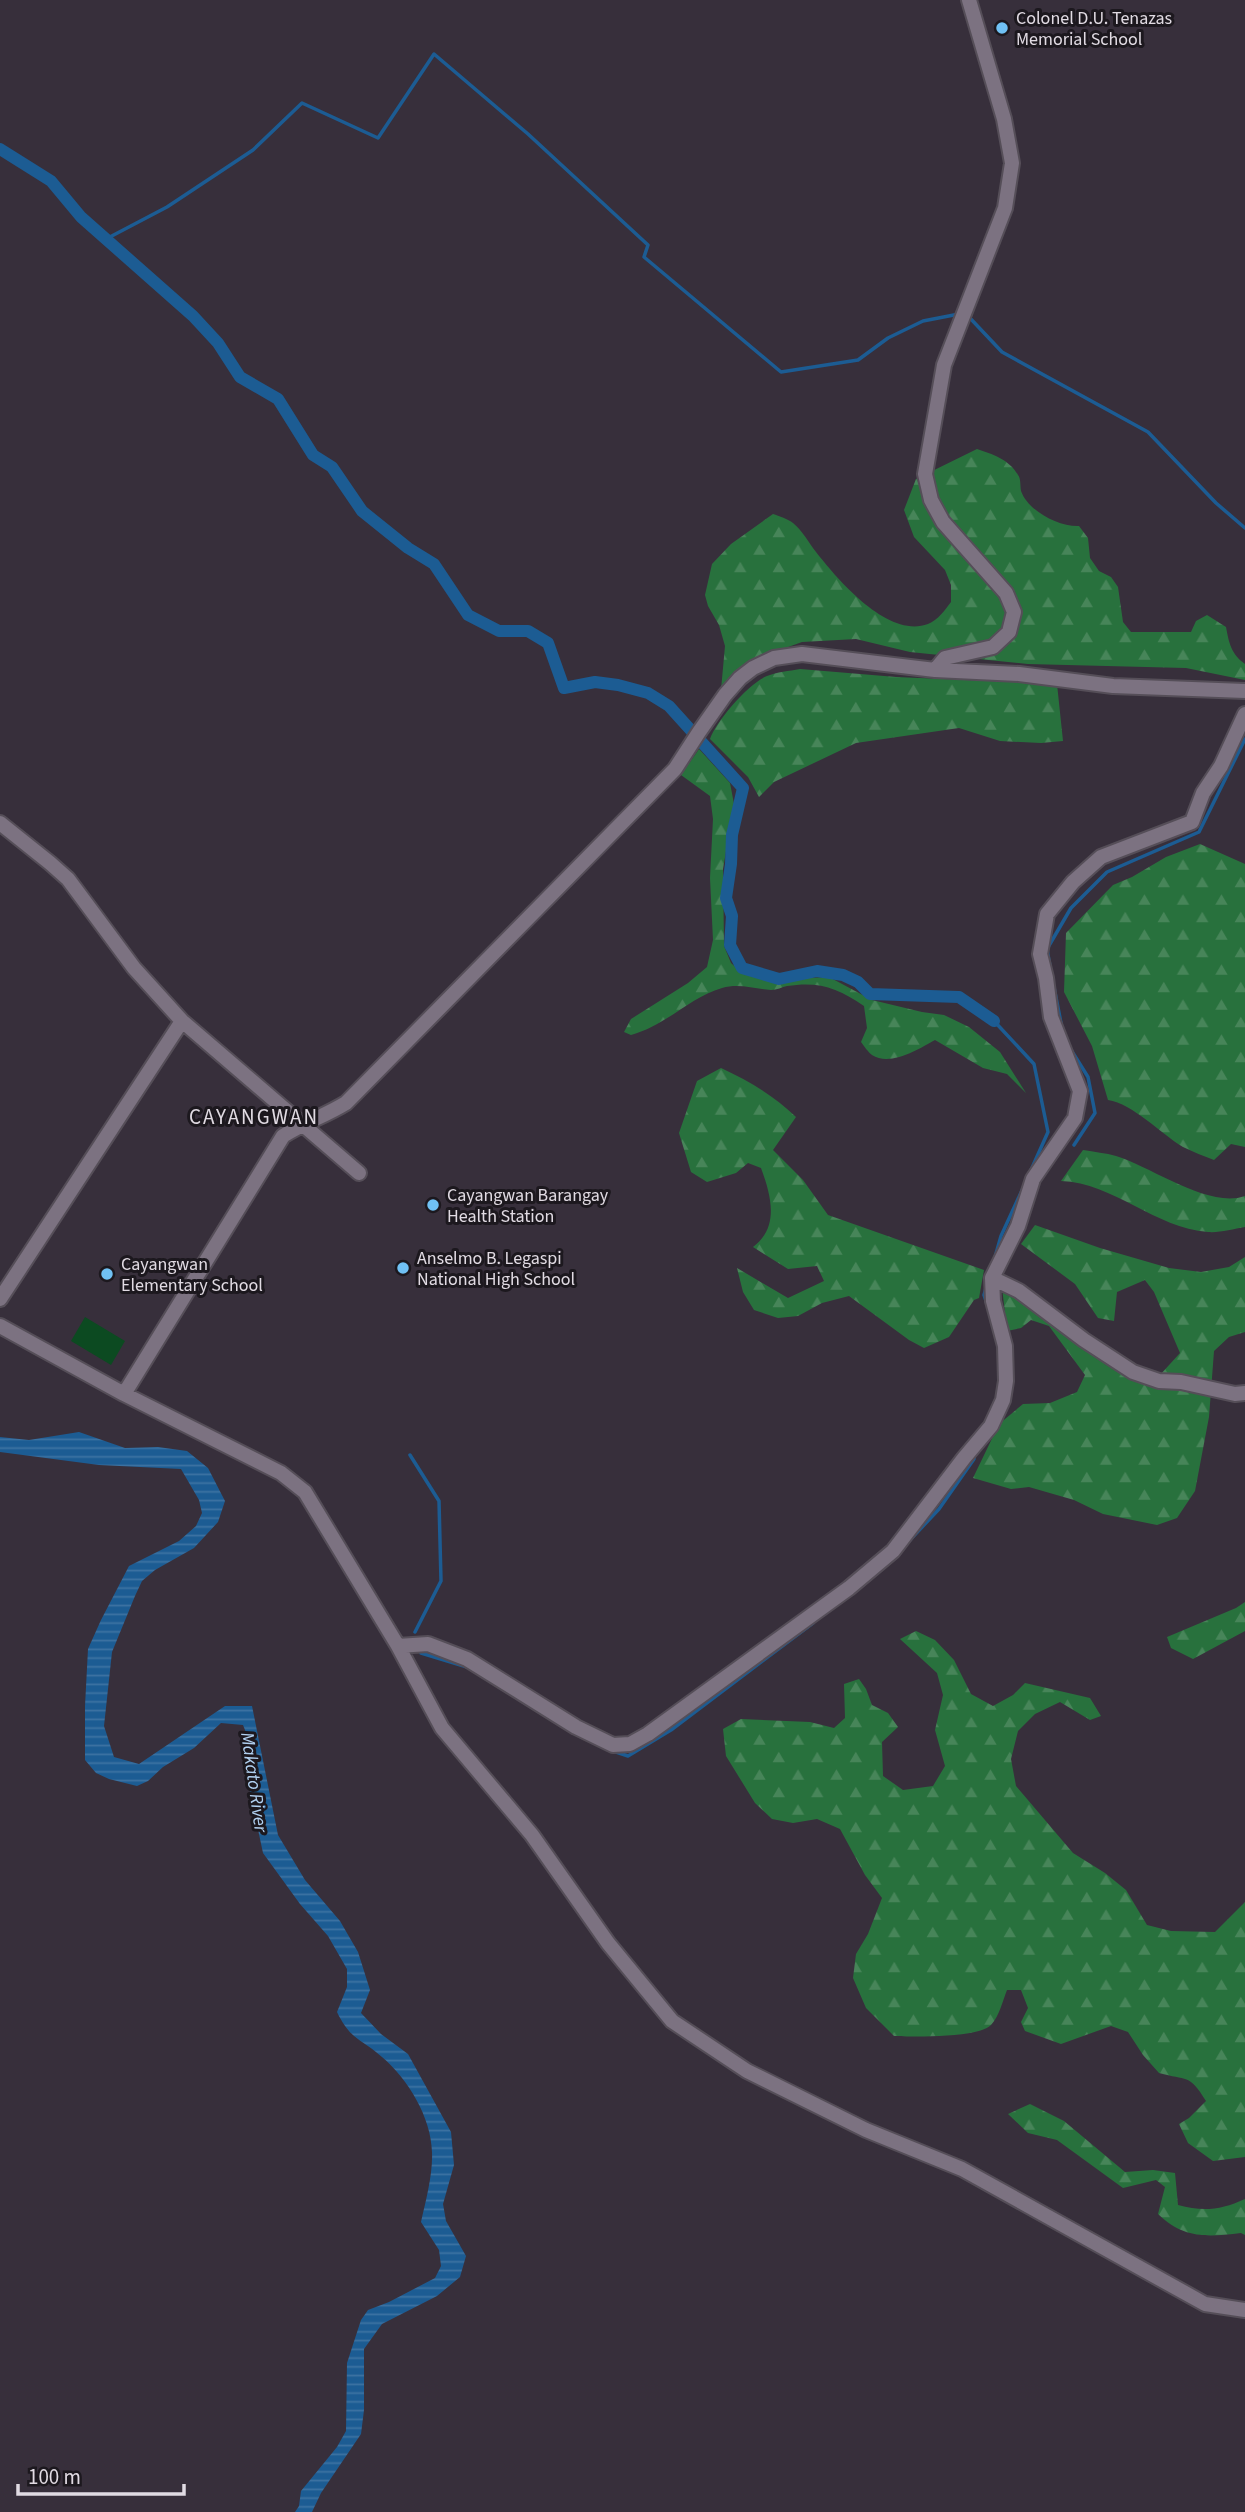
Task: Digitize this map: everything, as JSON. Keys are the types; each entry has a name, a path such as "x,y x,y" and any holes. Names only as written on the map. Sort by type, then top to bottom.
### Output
{"street":[{"path":"935,670 945,659 993,647 1009,632 1014,611 1006,593 943,522 931,500 925,474 944,365 1005,208 1012,163 1004,119 969,0"},
{"path":"124,1394 283,1136 302,1124 324,1117 346,1103 675,769 725,695 753,668 774,658 802,654 935,670 1019,674 1114,687 1245,691"},
{"path":"398,1646 428,1644 467,1659 576,1727 613,1745 630,1744 648,1734 849,1588 893,1551 991,1426 1003,1400 1006,1381 1004,1346 993,1301 992,1278 1018,1226 1033,1179 1075,1118 1080,1091 1051,1017 1040,954 1047,915 1073,882 1101,857 1192,822 1203,793 1221,766 1245,714"},
{"path":"0,823 68,880 134,968 182,1021 359,1174"},
{"path":"0,1299 182,1021"},
{"path":"992,1278 1019,1291 1084,1340 1133,1372 1159,1381 1181,1382 1235,1394 1245,1393"},
{"path":"0,1326 124,1394 281,1474 305,1492 398,1646 442,1728 531,1835 608,1943 672,2021 747,2071 866,2130 962,2169 1205,2304 1245,2310"}],"green space":[{"path":"977,449 1000,458 1014,469 1020,480 1021,491 1037,511 1062,524 1079,526 1088,538 1090,558 1099,571 1111,577 1118,587 1123,622 1131,632 1191,632 1196,621 1207,615 1226,627 1231,648 1245,664 1245,680 1186,668 1028,664 910,652 856,639 802,642 766,655 721,690 725,646 705,595 712,564 731,544 773,514 783,518 796,526 837,577 865,604 897,623 913,626 928,624 951,602 951,585 945,570 914,537 904,510 916,479"},
{"path":"800,669 896,677 1057,684 1063,741 1000,741 959,728 856,743 774,782 759,797 748,777 710,739 726,713 751,686 771,675"},
{"path":"699,749 730,783 734,804 723,869 724,946 731,963 742,973 768,980 829,977 872,1000 944,1015 969,1027 1000,1052 1026,1093 1007,1074 983,1068 935,1040 896,1058 879,1058 872,1055 861,1042 867,1028 864,1006 837,990 819,985 787,986 775,990 741,986 722,988 699,998 656,1025 631,1035 624,1032 631,1019 688,983 707,967 713,940 710,878 713,819 710,796 681,775"},
{"path":"1200,844 1245,864 1245,1147 1231,1144 1214,1160 1183,1147 1137,1113 1108,1100 1092,1046 1064,992 1066,933 1113,885 1166,857"},
{"path":"721,1068 760,1089 796,1117 773,1150 803,1180 828,1215 984,1270 979,1298 974,1300 949,1337 924,1348 849,1296 822,1303 798,1316 778,1318 754,1310 743,1292 737,1268 788,1298 824,1281 817,1266 788,1269 753,1247 762,1239 770,1220 770,1200 761,1168 748,1163 736,1173 707,1182 691,1172 679,1133 697,1081"},
{"path":"1083,1150 1116,1156 1180,1185 1215,1197 1245,1196 1245,1227 1212,1232 1189,1229 1152,1215 1099,1189 1061,1181"},
{"path":"1035,1225 1169,1268 1201,1272 1229,1267 1245,1257 1245,1332 1229,1337 1214,1351 1209,1417 1195,1491 1177,1518 1157,1525 1103,1514 1074,1500 1029,1487 1011,1489 973,1478 999,1424 1023,1404 1050,1403 1077,1392 1085,1375 1049,1326 1031,1320 1021,1328 1007,1331 1002,1287 1146,1371 1160,1375 1180,1353 1154,1292 1145,1280 1117,1292 1114,1321 1098,1318 1075,1284 1021,1244"},
{"path":"85,1317 125,1341 111,1365 71,1341"},
{"path":"1245,1602 1245,1631 1193,1659 1171,1648 1167,1637"},
{"path":"916,1631 935,1640 954,1660 971,1694 993,1706 1013,1695 1025,1683 1090,1698 1101,1716 1090,1720 1060,1702 1035,1714 1018,1731 1011,1759 1016,1786 1073,1853 1126,1890 1147,1925 1171,1931 1215,1932 1245,1902 1245,2157 1213,2161 1188,2143 1179,2124 1206,2101 1191,2082 1159,2073 1128,2032 1111,2026 1061,2044 1025,2031 1021,2022 1028,2008 1021,1990 1007,1990 999,2013 991,2025 960,2034 894,2036 866,2008 853,1978 856,1954 868,1934 882,1898 865,1875 840,1829 817,1819 793,1823 772,1819 755,1803 726,1756 723,1729 741,1719 810,1722 834,1728 845,1718 844,1684 859,1679 872,1705 888,1713 898,1727 882,1742 883,1776 903,1790 933,1786 945,1766 935,1730 943,1695 937,1673 900,1639"},
{"path":"1030,2104 1064,2121 1125,2172 1153,2170 1175,2173 1178,2205 1212,2209 1245,2199 1245,2235 1196,2234 1177,2228 1158,2214 1165,2187 1156,2180 1123,2188 1057,2140 1028,2133 1008,2114"}],"water":[{"name":"Makato River","path":"79,1432 125,1448 158,1447 187,1451 208,1468 225,1501 218,1522 194,1548 155,1570 142,1581 135,1596 112,1652 104,1726 114,1757 139,1764 225,1706 252,1706 278,1835 305,1880 340,1921 358,1952 370,1990 361,2013 381,2034 408,2054 451,2132 454,2165 443,2204 446,2221 466,2256 460,2277 437,2296 382,2324 364,2349 364,2410 361,2434 321,2493 312,2512 295,2512 299,2506 301,2491 337,2447 346,2431 347,2363 361,2320 368,2310 435,2278 441,2266 439,2250 421,2222 429,2187 431,2139 423,2112 401,2076 352,2034 342,2021 337,2012 347,1987 347,1969 328,1936 300,1904 263,1853 250,1792 247,1735 243,1725 221,1723 194,1748 137,1786 96,1773 85,1760 88,1649 101,1620 129,1566 179,1541 196,1526 202,1513 199,1500 181,1469 99,1465 0,1452 0,1437 29,1440"}],"waterway":[{"path":"106,239 167,207 253,150 302,103 378,138 434,54 528,134 648,245 644,257 781,372 858,360 888,338 923,321 959,314"},
{"path":"0,149 51,181 81,217 193,316 218,343 240,377 278,399 313,455 332,467 362,511 408,548 434,564 468,615 499,631 528,631 548,643 564,688 595,682 618,685 648,693 669,706 743,788 732,835 726,898 732,916 730,945 742,968 779,979 817,971 843,975 858,982 870,994 959,997 994,1021"},
{"path":"969,317 1002,352 1148,432 1216,503 1245,528"},
{"path":"1050,966 1047,949 1071,908 1107,872 1199,832 1245,739"},
{"path":"1054,987 1062,1028"},
{"path":"994,1021 1034,1064 1048,1132 1031,1170"},
{"path":"1068,1045 1088,1077 1095,1113 1074,1145"},
{"path":"995,1257 1001,1236 1024,1186"},
{"path":"986,1288 984,1295 987,1304"},
{"path":"410,1455 439,1501 441,1581 415,1632"},
{"path":"909,1541 939,1509 974,1456"},
{"path":"613,1751 628,1756 671,1730 813,1623"},
{"path":"421,1653 467,1667"}],"place":[{"name":"Colonel D.U. Tenazas Memorial School","path":"1002,28"},
{"name":"Cayangwan Barangay Health Station","path":"433,1205"},
{"name":"Anselmo B. Legaspi National High School","path":"403,1268"},
{"name":"Cayangwan Elementary School","path":"107,1274"}],"district":[{"name":"CAYANGWAN","path":"254,1117"}]}
